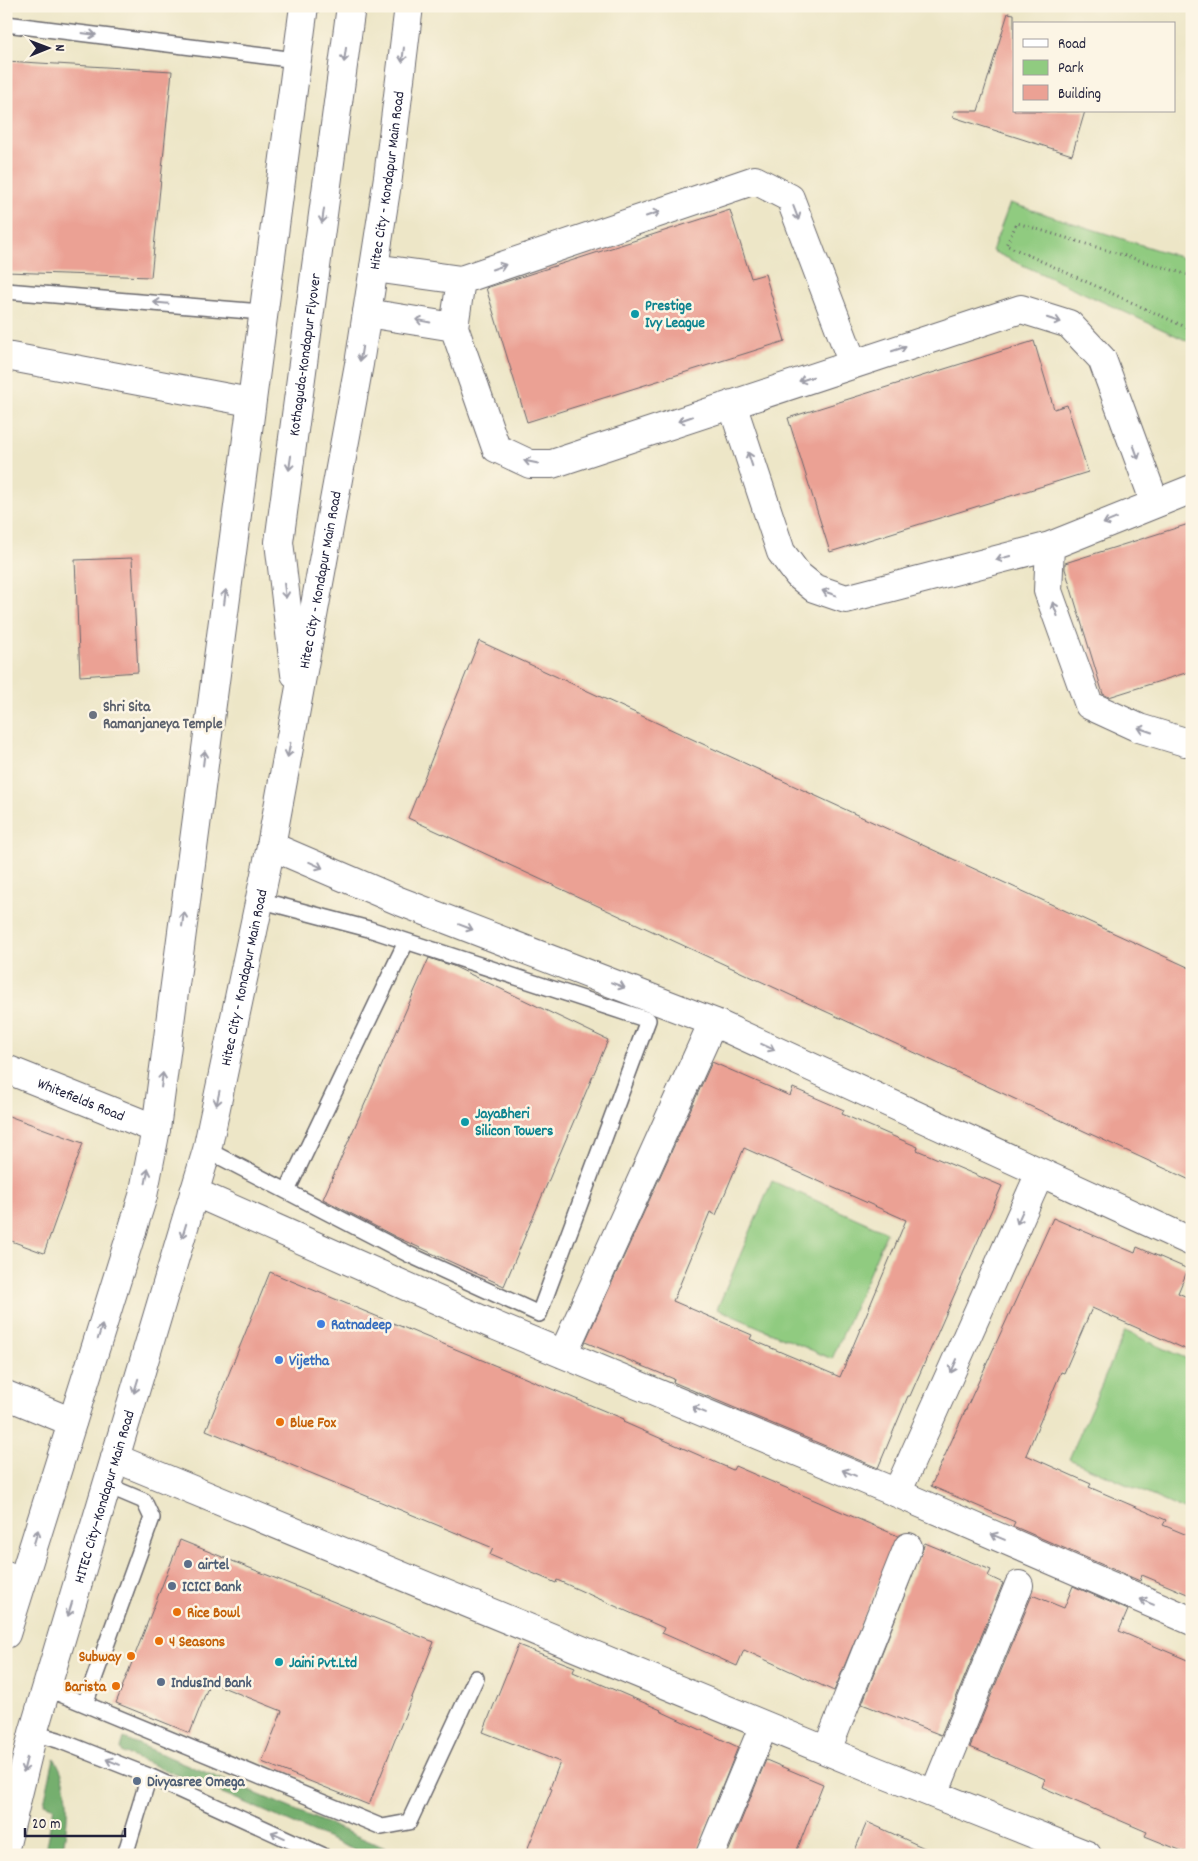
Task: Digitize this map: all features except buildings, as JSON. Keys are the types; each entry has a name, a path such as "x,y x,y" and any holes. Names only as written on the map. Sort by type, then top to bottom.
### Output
{"street":[{"path":"6,1634 15,1572 72,1422 143,1196 156,1129 250,402 304,6"},
{"name":"Kothaguda-Kondapur Flyover","path":"298,702 279,542 351,6"},
{"name":"Hitec City - Kondapur Main Road","path":"207,1150 271,846 367,313 409,6"},
{"path":"374,268 461,280 756,180 790,198 853,364"},
{"path":"461,280 454,327 496,448 530,464 552,464 1021,309 1069,324 1102,359 1155,503"},
{"path":"367,313 394,315 454,327"},
{"path":"6,356 250,402"},
{"path":"732,404 781,552 798,575 814,588 846,599 1050,546 1192,489"},
{"path":"1050,546 1048,591 1089,705 1140,728 1185,742 1192,742"},
{"path":"271,846 398,901 712,1022 1192,1242"},
{"path":"563,1354 712,1022"},
{"name":"Whitefields Road","path":"6,1069 156,1129"},
{"name":"HITEC City–Kondapur Main Road","path":"6,1844 46,1688 207,1150"},
{"path":"898,1493 1040,1173"},
{"path":"194,1192 563,1354 898,1493 1192,1621"},
{"path":"6,1395 72,1422"},
{"path":"115,1458 764,1725 1087,1855"},
{"path":"827,1750 908,1547"},
{"path":"934,1794 1019,1585"},
{"path":"710,1855 764,1725"}],"lane":[{"path":"6,24 296,60"},
{"path":"6,291 262,312"},
{"path":"207,1150 410,1255 539,1314 648,1020 406,942 259,900"},
{"path":"287,1191 406,942"},
{"path":"85,1704 152,1518 144,1501 106,1485"},
{"path":"46,1688 382,1827 409,1822 476,1678"},
{"path":"33,1733 58,1740 149,1776 322,1855"},
{"path":"125,1855 149,1776"}],"path":[{"path":"1192,276 1017,223 1006,245 1192,330"}],"green space":[{"path":"1010,203 1192,261 1192,343 992,251"},
{"path":"772,1181 887,1232 832,1359 717,1309"},
{"path":"1125,1331 1192,1361 1192,1492 1184,1510 1069,1459"},
{"path":"124,1738 402,1855 366,1855 227,1795 123,1753 121,1748"},
{"path":"54,1758 60,1768 66,1792 66,1831 61,1855 44,1855 54,1807 44,1803"}],"place":[{"name":"Prestige Ivy League","path":"635,314"},
{"name":"Shri Sita Ramanjaneya Temple","path":"93,715"},
{"name":"JayaBheri Silicon Towers","path":"465,1122"},
{"name":"Ratnadeep","path":"321,1324"},
{"name":"Vijetha","path":"279,1360"},
{"name":"Blue Fox","path":"280,1422"},
{"name":"airtel","path":"188,1564"},
{"name":"ICICI Bank","path":"172,1586"},
{"name":"Rice Bowl","path":"177,1612"},
{"name":"4 Seasons","path":"159,1641"},
{"name":"Subway","path":"131,1656"},
{"name":"Jaini Pvt.Ltd","path":"279,1662"},
{"name":"IndusInd Bank","path":"161,1682"},
{"name":"Barista","path":"116,1686"},
{"name":"Divyasree Omega","path":"137,1781"}]}
